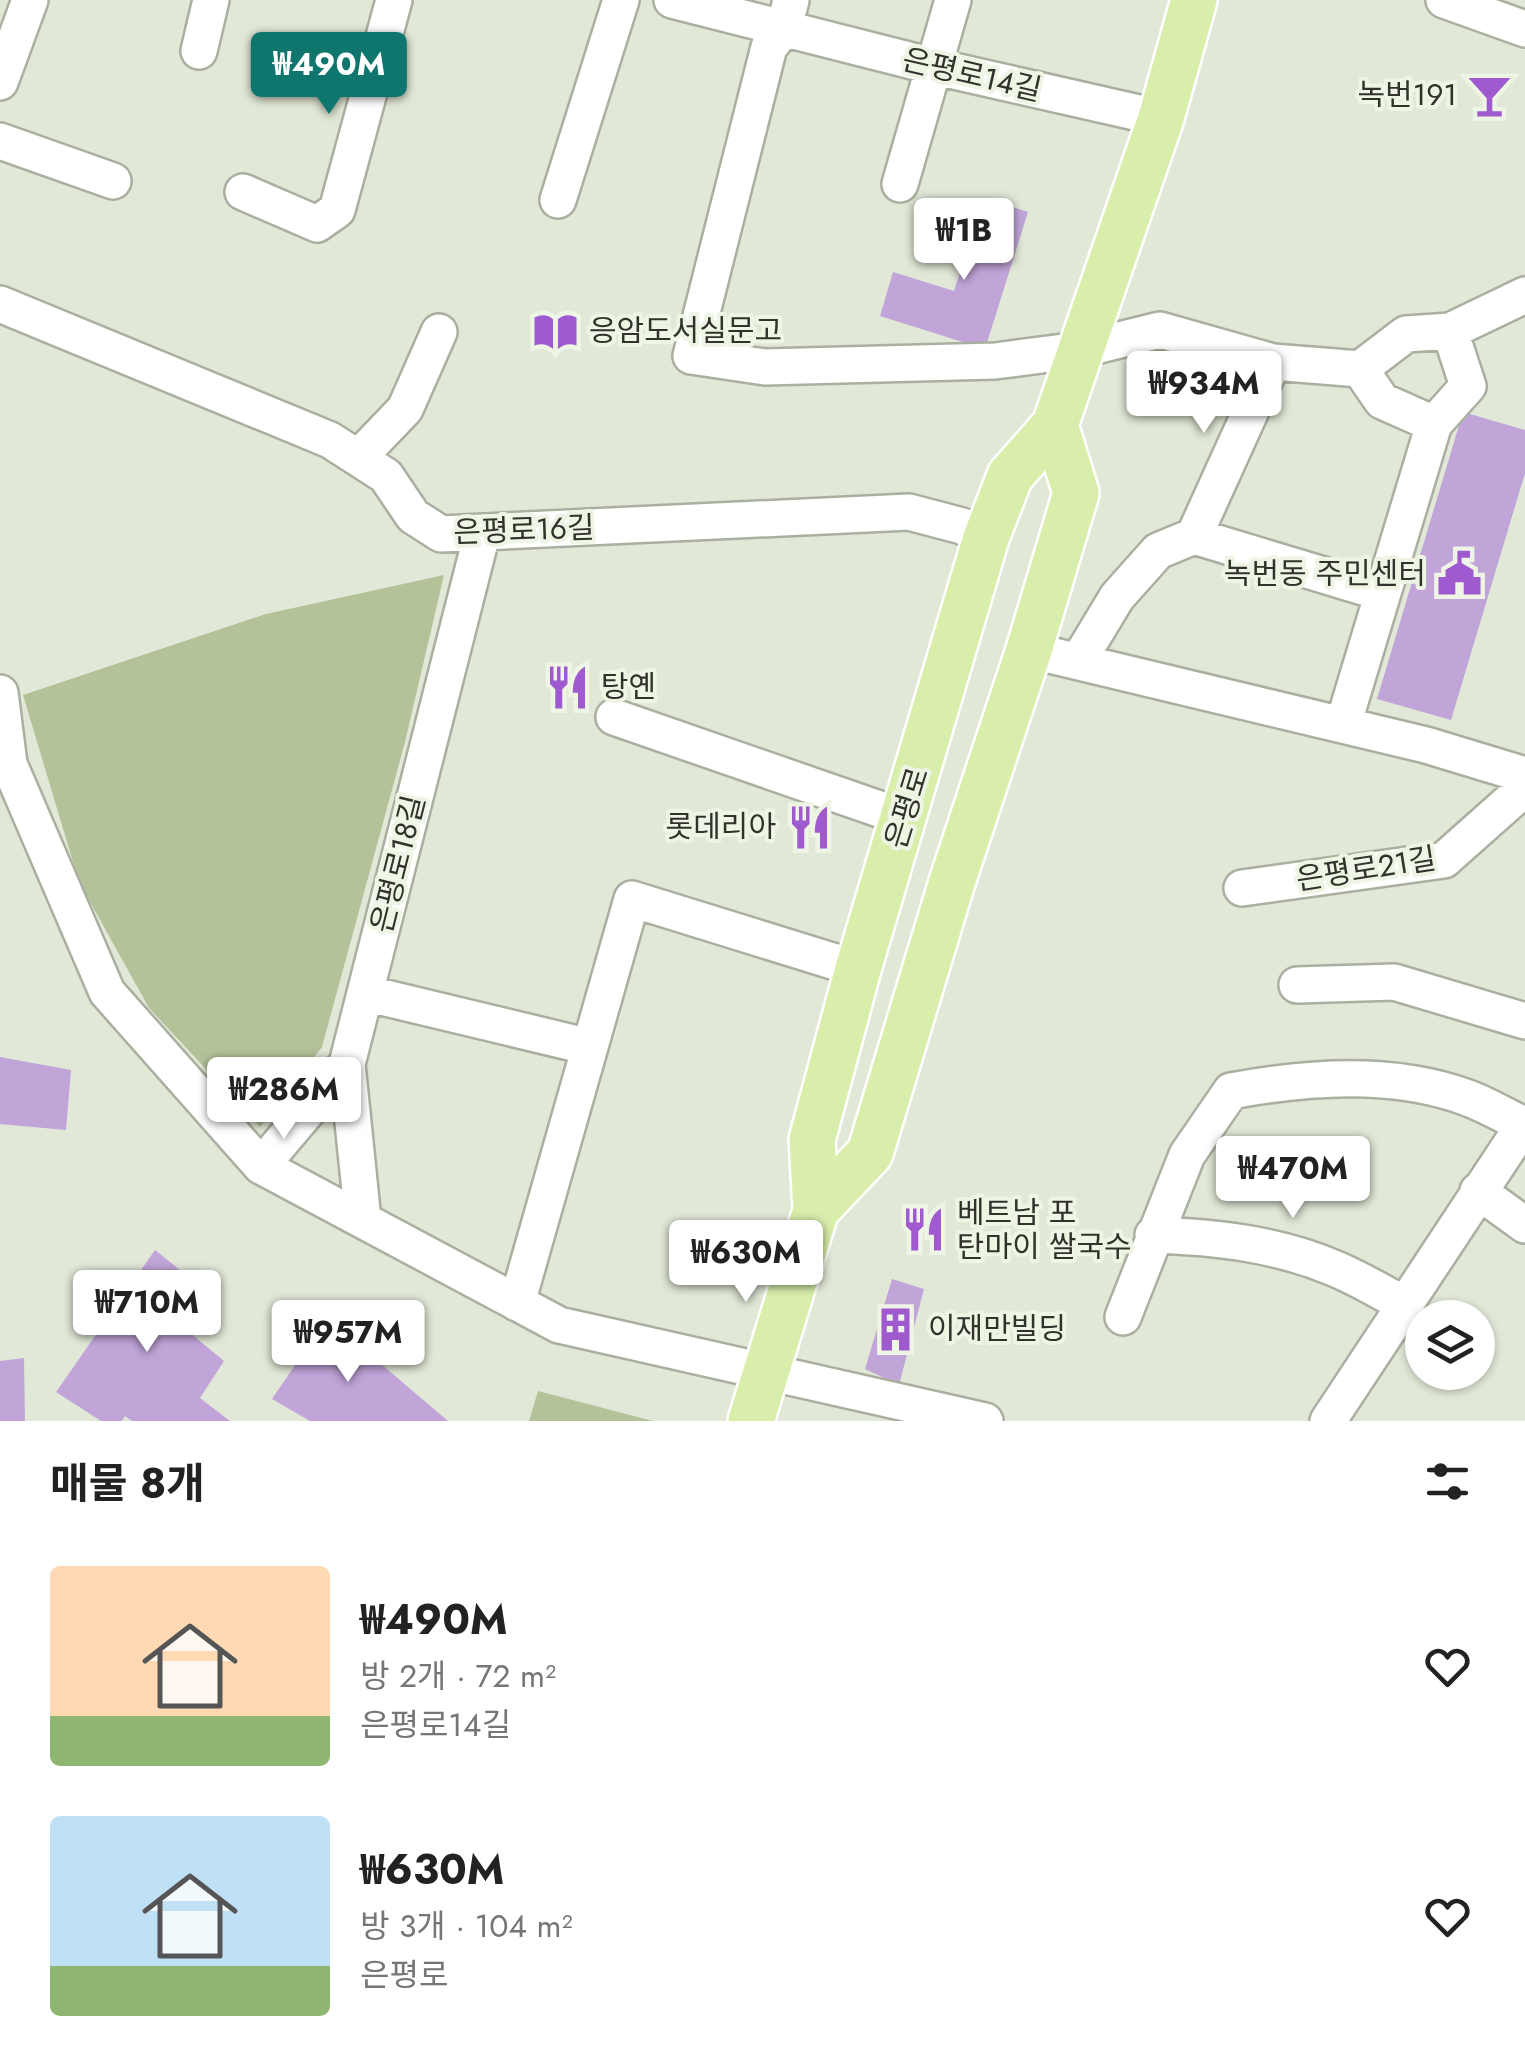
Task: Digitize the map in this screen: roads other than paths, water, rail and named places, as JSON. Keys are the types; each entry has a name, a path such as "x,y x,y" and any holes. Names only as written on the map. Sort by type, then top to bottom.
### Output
{"main road":[{"name":"은평로","path":"750,1421 816,1210 812,1140 858,969 986,538 1010,476 1055,426 1161,118 1194,0"},
{"name":"은평로","path":"816,1210 870,1154 952,882 1029,650 1076,492 1055,426"}],"street":[{"path":"0,82 30,0"},
{"path":"199,51 211,0"},
{"path":"243,192 318,224 337,210 394,0"},
{"path":"558,200 621,0"},
{"name":"은평로14길","path":"672,0 787,15 932,66 1161,118"},
{"path":"900,184 954,0"},
{"path":"1444,0 1525,30"},
{"path":"787,15 769,47 691,356 765,367 995,362 1079,350 1160,330 1273,362 1360,369 1406,334 1450,331 1525,295"},
{"path":"0,141 113,182"},
{"name":"은평로16길","path":"0,304 330,440 386,476 413,516 441,534 909,512 962,526 986,538"},
{"path":"1342,724 1434,424 1468,386 1450,331"},
{"path":"358,458 405,408 439,332"},
{"path":"1194,536 1273,362"},
{"path":"1360,369 1382,402 1434,424"},
{"name":"은평로18길","path":"261,1166 347,1064 482,534"},
{"path":"1080,660 1118,596 1158,551 1194,536 1382,593"},
{"path":"1029,650 1342,724 1525,774"},
{"path":"0,693 9,764 107,992 261,1166 559,1325 985,1421"},
{"path":"614,717 905,818"},
{"name":"은평로21길","path":"1242,888 1444,860 1525,788"},
{"path":"517,1302 632,899 858,969"},
{"path":"1297,985 1394,982 1525,1022"},
{"path":"365,993 590,1046"},
{"path":"347,1064 362,1220"},
{"path":"1123,1317 1187,1154 1232,1092 1296,1080 1397,1082 1467,1097 1524,1124 1410,1300"},
{"path":"1478,1191 1525,1225"},
{"path":"1154,1235 1218,1238 1278,1250 1336,1269 1405,1305"},
{"path":"1344,1415 1405,1308"}],"place":[{"name":"녹번191","path":"1490,95"},
{"name":"응암도서실문고","path":"556,331"},
{"name":"녹번동 주민센터","path":"1459,574"},
{"name":"탕옌","path":"568,687"},
{"name":"롯데리아","path":"809,827"},
{"name":"베트남 포 탄마이 쌀국수","path":"924,1230"},
{"name":"이재만빌딩","path":"895,1329"}]}
